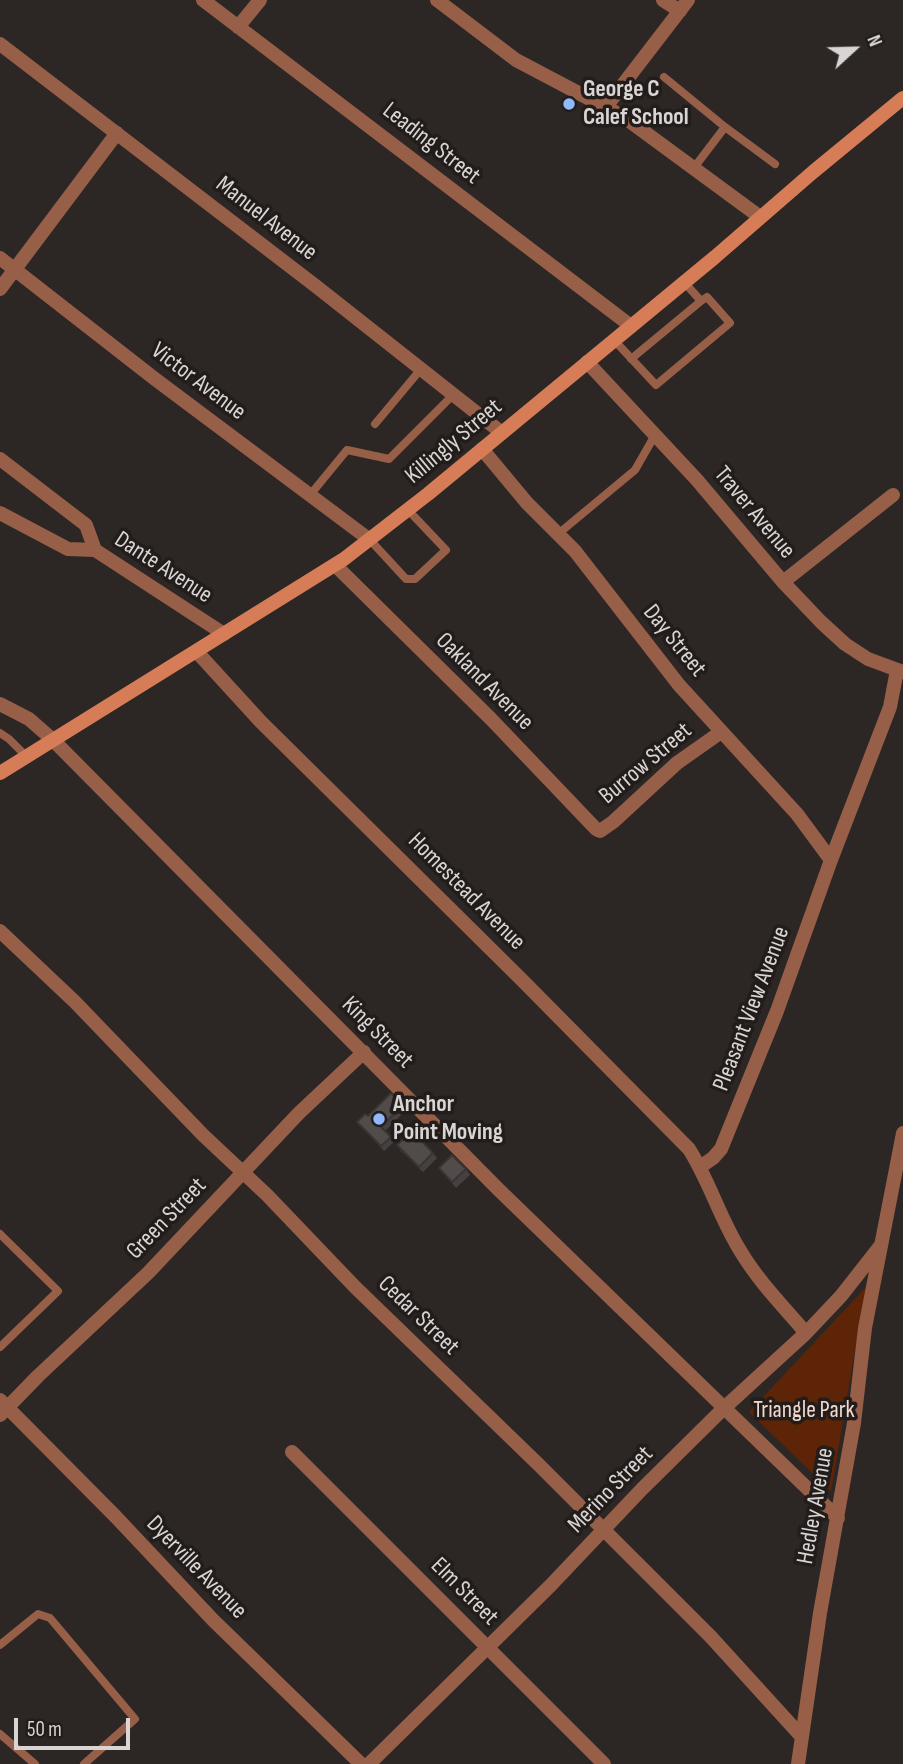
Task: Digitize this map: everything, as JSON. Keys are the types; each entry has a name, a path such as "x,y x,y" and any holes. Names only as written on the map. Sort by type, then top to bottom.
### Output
{"main road":[{"name":"Killingly Street","path":"0,773 197,652 370,540 903,98"}],"street":[{"name":"Leading Street","path":"203,0 631,326"},
{"path":"239,27 260,0"},
{"path":"437,0 516,60 624,117 760,216"},
{"path":"605,108 684,6 663,0"},
{"name":"Manuel Avenue","path":"0,44 502,433"},
{"path":"0,289 117,133"},
{"name":"Victor Avenue","path":"0,258 155,379 370,540"},
{"name":"Traver Avenue","path":"587,362 697,480 783,582 845,644 868,659 900,671"},
{"name":"Day Street","path":"482,449 527,503 575,551 679,685 797,814 831,860"},
{"path":"0,459 86,525 95,550"},
{"path":"783,582 893,495"},
{"name":"Dante Avenue","path":"0,513 68,549 95,550 224,634"},
{"name":"Oakland Avenue","path":"335,565 600,831"},
{"name":"Homestead Avenue","path":"197,652 321,783 665,1124 689,1149 700,1167"},
{"name":"Pleasant View Avenue","path":"700,1167 721,1149 777,1011 890,707 900,671"},
{"name":"King Street","path":"0,704 29,719 53,740 499,1190 838,1518"},
{"name":"Burrow Street","path":"600,831 677,763 721,732"},
{"name":"Cedar Street","path":"0,931 75,1002 355,1287 711,1637 802,1737"},
{"name":"Green Street","path":"3,1407 148,1273 299,1113 364,1052"},
{"name":"Hedley Avenue","path":"798,1764 820,1612 854,1423 865,1328 903,1133"},
{"path":"700,1167 724,1222 741,1252 761,1281 806,1333"},
{"name":"Merino Street","path":"369,1764 550,1586 723,1409 806,1333 841,1296 881,1245"},
{"name":"Dyerville Avenue","path":"3,1407 116,1517 213,1620 361,1764"},
{"name":"Elm Street","path":"292,1452 604,1764"}],"lane":[{"path":"664,77 775,164"},
{"path":"693,169 725,127"},
{"path":"684,282 701,301"},
{"path":"614,340 631,359 656,386 730,323 707,297 631,359"},
{"path":"375,424 421,369"},
{"path":"310,495 347,450 389,459 454,394"},
{"path":"558,534 635,470 655,435"},
{"path":"370,540 405,579 415,579 446,550 408,510"},
{"path":"0,733 27,757"},
{"path":"0,1234 58,1291 0,1347"},
{"path":"0,1645 38,1615 50,1618 135,1719 84,1764"},
{"path":"0,1734 35,1764"}],"green space":[{"name":"Triangle Park","path":"866,1287 831,1491 749,1412"}],"building":[{"path":"391,1093 403,1105 381,1127 391,1137 381,1146 357,1122 365,1114 368,1116"},
{"path":"412,1131 433,1153 419,1167 397,1145"},
{"path":"452,1155 466,1169 452,1182 439,1168"}],"place":[{"name":"George C Calef School","path":"569,104"},
{"name":"Anchor Point Moving","path":"379,1119"}]}
